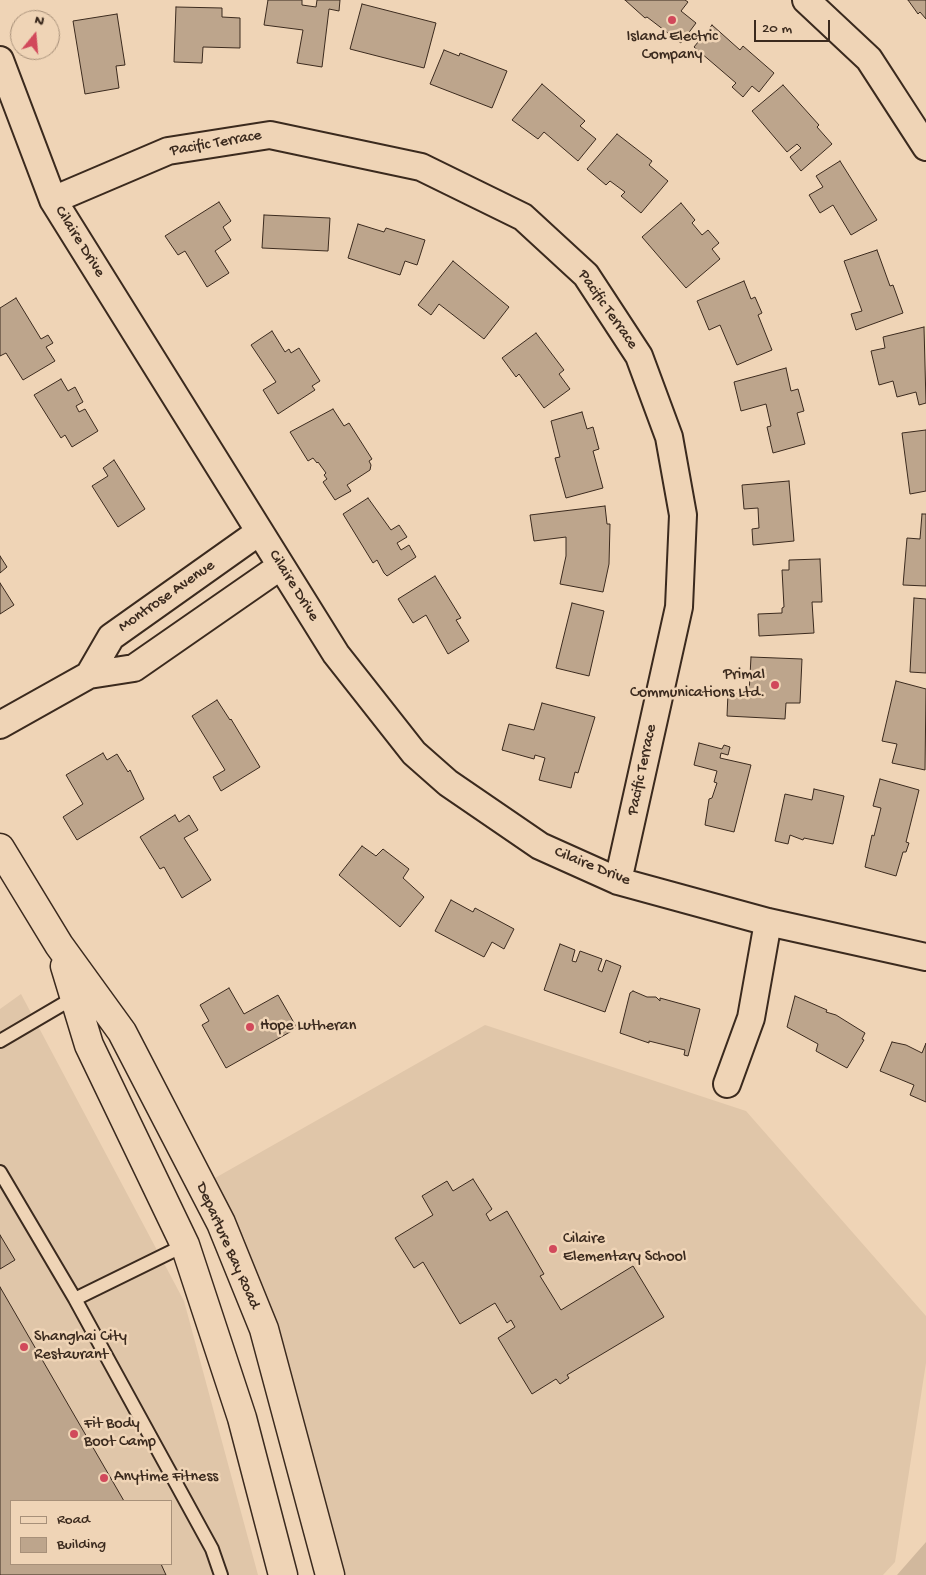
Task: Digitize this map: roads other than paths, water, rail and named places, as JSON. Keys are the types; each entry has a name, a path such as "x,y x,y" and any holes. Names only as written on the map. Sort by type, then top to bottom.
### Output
{"main road":[{"name":"Departure Bay Road","path":"0,848 59,945 122,1032 220,1224 264,1329 330,1575"},
{"name":"Departure Bay Road","path":"59,945 89,1045 186,1244 242,1418 283,1575"}],"street":[{"path":"806,0 868,59 926,147"},
{"name":"Cilaire Drive","path":"0,60 53,200 336,654 414,753 448,783 540,846 618,880 768,922 926,957"},
{"name":"Pacific Terrace","path":"53,200 168,151 270,135 421,167 523,217 586,275 638,356 669,437 683,515 679,607 618,880"},
{"name":"Montrose Avenue","path":"90,675 110,638 259,532"},
{"path":"0,725 90,675 134,668 281,566"},
{"path":"727,1084 751,1018 768,922"}],"lane":[{"path":"0,1041 75,997"},
{"path":"0,1172 75,1299 212,1550 221,1575"},
{"path":"75,1299 186,1244"}],"place":[{"name":"Island Electric Company","path":"672,20"},
{"name":"Primal Communications Ltd.","path":"775,685"},
{"name":"Hope Lutheran","path":"250,1027"},
{"name":"Cilaire Elementary School","path":"553,1249"},
{"name":"Shanghai City Restaurant","path":"24,1347"},
{"name":"Fit Body Boot Camp","path":"74,1434"},
{"name":"Anytime Fitness","path":"104,1478"}]}
